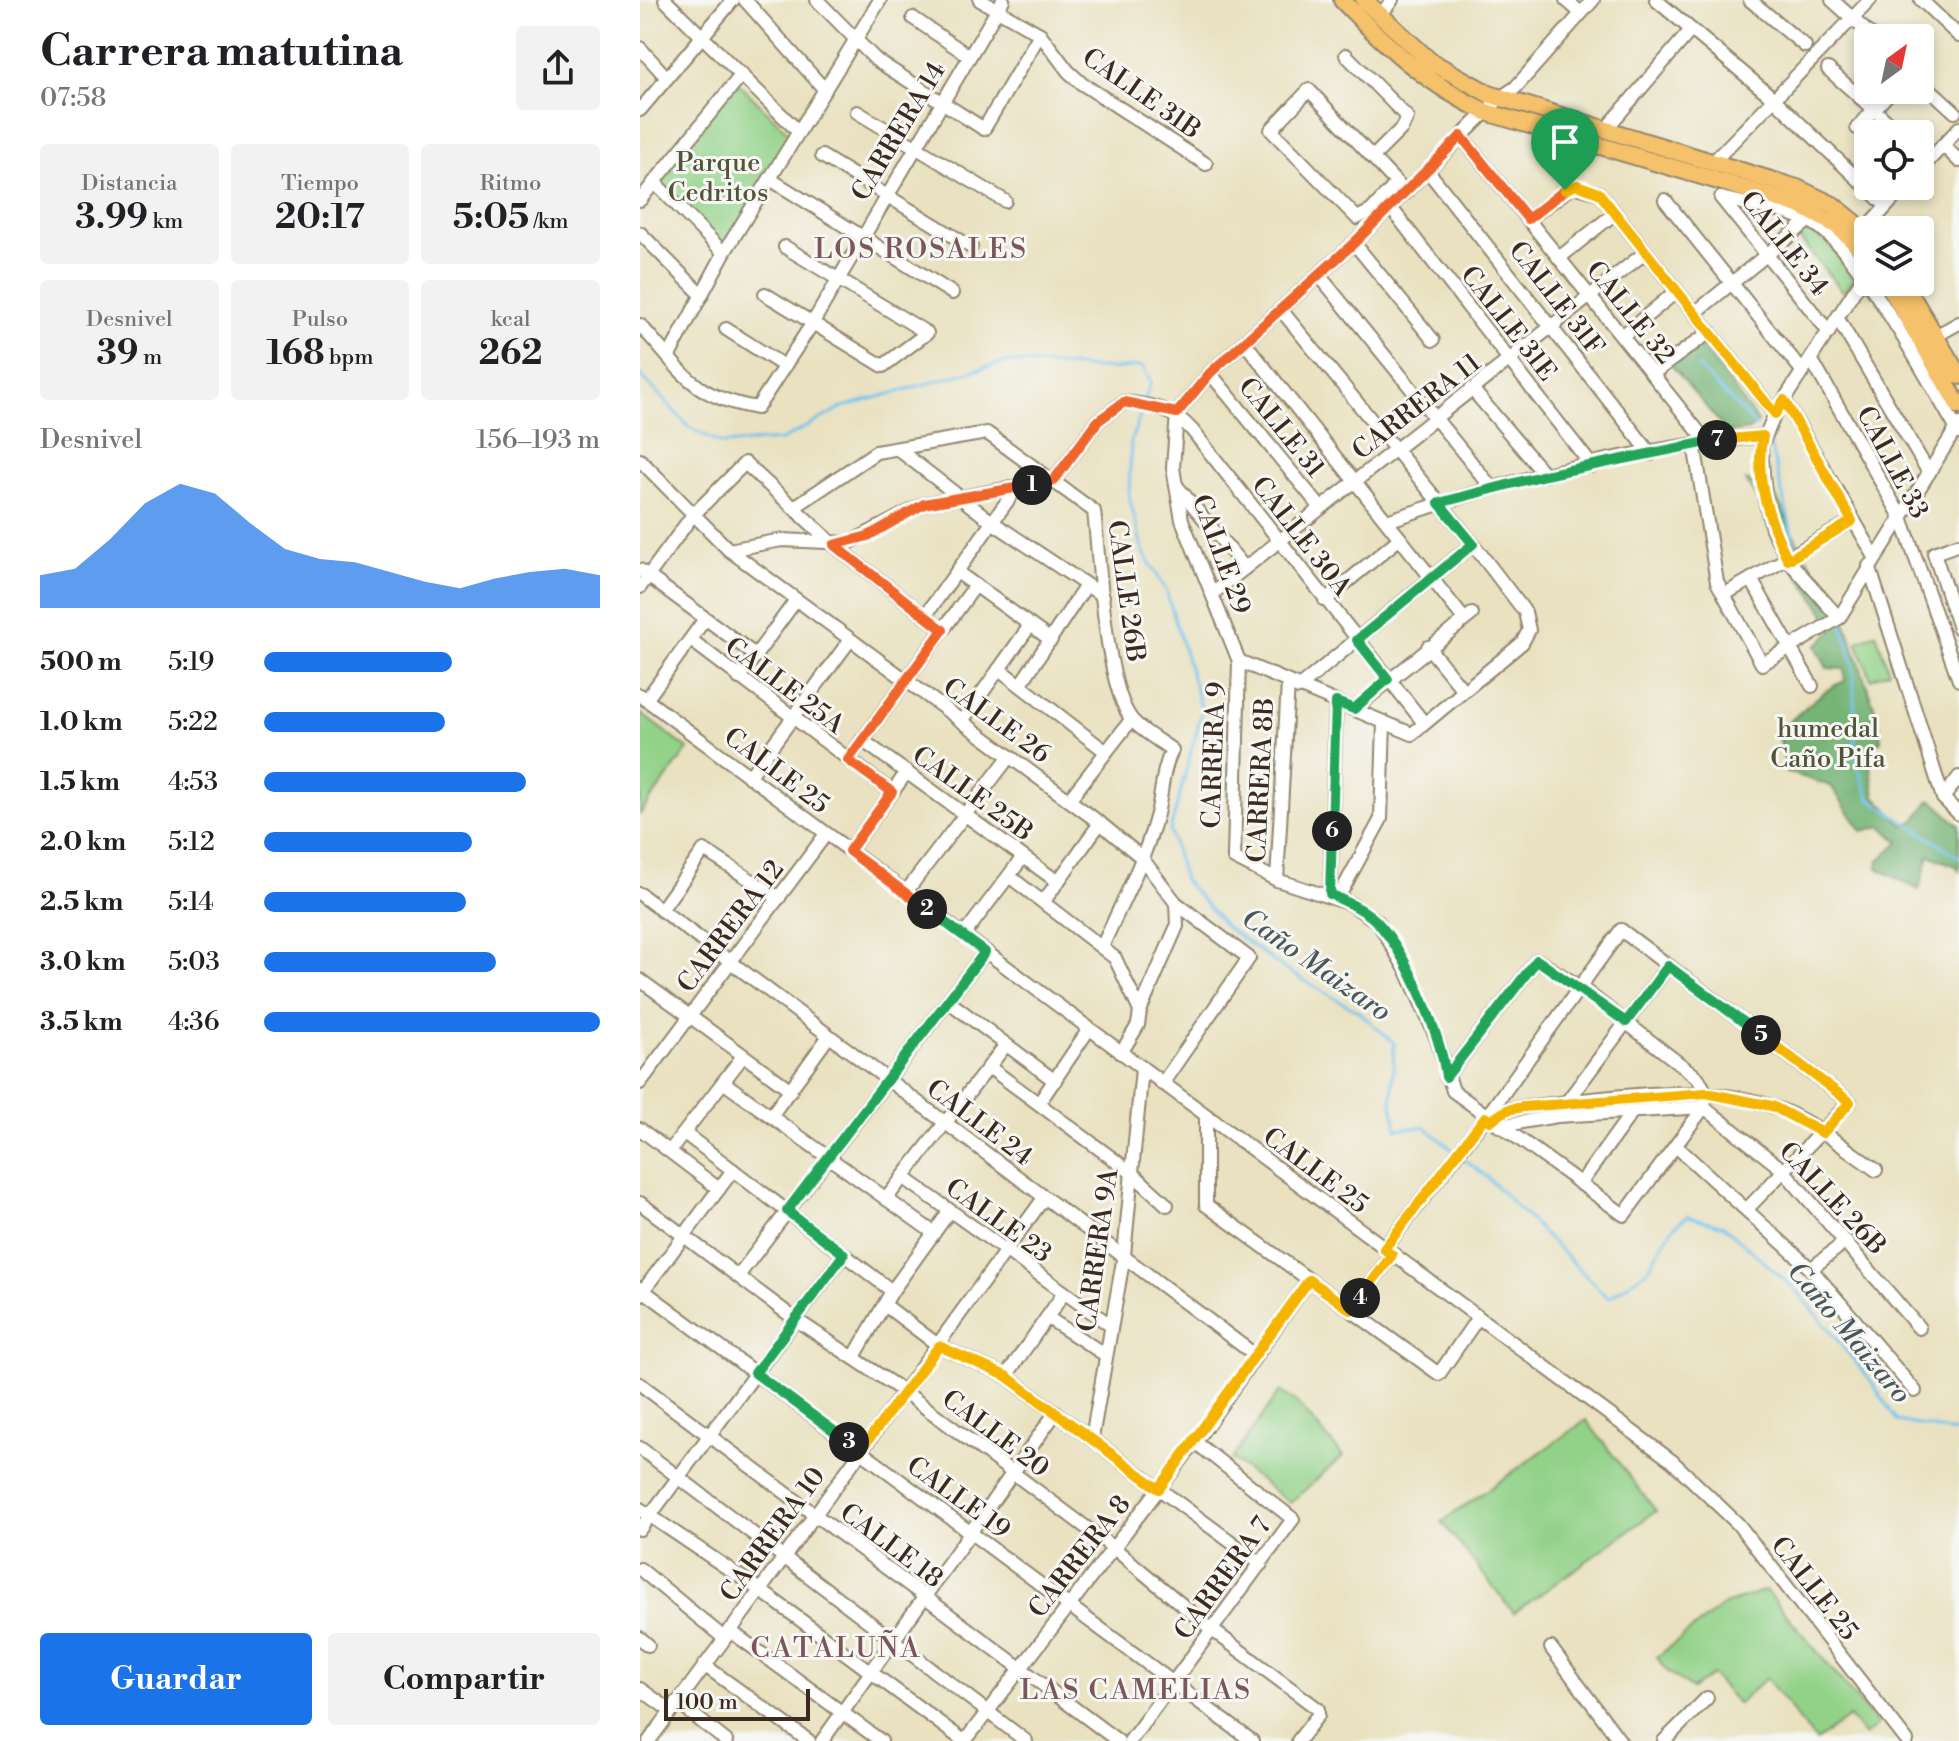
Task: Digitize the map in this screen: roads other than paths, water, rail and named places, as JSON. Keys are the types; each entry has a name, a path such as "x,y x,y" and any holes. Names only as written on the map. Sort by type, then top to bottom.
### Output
{"main road":[{"path":"1342,0 1416,71 1486,112 1809,193 1833,205 1854,222"},
{"path":"1364,0 1437,66 1500,98 1606,129 1713,169 1811,210 1847,233 1854,244"},
{"path":"1897,296 1959,376"},
{"path":"1909,296 1959,406"}],"street":[{"path":"665,0 799,132"},
{"path":"640,110 733,0"},
{"path":"745,0 825,90"},
{"path":"817,0 876,60 984,129 1040,34"},
{"path":"640,325 669,356 724,253 880,0"},
{"name":"CALLE 31B","path":"980,0 1000,4 1040,34 1081,83 1206,164"},
{"path":"1380,16 1392,0"},
{"path":"1402,188 1309,90 1271,130 1357,218 1428,171 1500,98 1515,88 1576,5 1593,0"},
{"path":"1656,0 1773,98 1886,206"},
{"path":"1750,0 1805,46"},
{"path":"1832,0 1859,24"},
{"path":"1713,169 1773,98 1870,0"},
{"path":"1921,0 1959,36"},
{"name":"CARRERA 14","path":"669,356 687,381 704,392 731,403 757,408 812,324 860,237 1000,4"},
{"path":"913,18 969,56"},
{"path":"1606,129 1691,30"},
{"path":"640,48 667,78"},
{"path":"1346,55 1407,117 1402,128 1373,157"},
{"path":"1828,69 1887,120"},
{"path":"640,200 742,74"},
{"path":"1934,93 1955,112"},
{"path":"1864,120 1879,104"},
{"path":"857,112 1005,201"},
{"path":"1934,155 1959,128"},
{"name":"CALLE 32","path":"1461,136 1652,374 1700,443"},
{"path":"1943,145 1959,161"},
{"path":"822,156 971,247"},
{"name":"CALLE 34","path":"1713,169 1721,198 1829,332"},
{"name":"CALLE 31F","path":"1428,171 1651,454"},
{"path":"770,179 952,293"},
{"path":"654,182 724,253"},
{"path":"1528,219 1573,186 1599,193 1775,414"},
{"path":"729,550 782,540 834,545 868,536 913,508 958,496 1016,489 1054,480 1098,421 1124,402 1171,411 1391,208 1402,188"},
{"path":"1721,198 1808,221 1854,255"},
{"path":"1665,200 1803,372"},
{"path":"1879,216 1892,200"},
{"name":"CALLE 31E","path":"1391,208 1592,466"},
{"path":"1559,258 1615,213"},
{"path":"1695,313 1808,221"},
{"path":"640,233 702,295"},
{"path":"1354,243 1433,340"},
{"path":"765,294 883,366 927,333 785,247"},
{"name":"CARRERA 11","path":"1212,594 1646,252"},
{"path":"1319,275 1438,417 1492,488"},
{"path":"1839,618 1788,560 1772,528 1761,467 1763,436 1838,319 1854,288"},
{"path":"1622,336 1677,291"},
{"path":"1700,443 1713,568 1762,664 1839,618 1958,429 1885,296"},
{"path":"1239,661 1412,734 1522,643 1529,630 1525,612 1473,544 1282,311"},
{"name":"CALLE 34","path":"1838,319 1929,473"},
{"path":"1929,339 1959,323"},
{"path":"726,329 784,366"},
{"path":"1652,374 1710,332"},
{"path":"1245,343 1432,578 1468,616 1354,709"},
{"name":"CALLE 33","path":"1811,359 1901,517 1959,680"},
{"name":"CALLE 31","path":"1210,373 1321,508"},
{"path":"1472,389 1545,475"},
{"path":"1784,400 1872,562 1943,798 1959,814"},
{"name":"CALLE 29","path":"1171,411 1174,483 1186,534 1239,661"},
{"name":"CALLE 30A","path":"1171,411 1424,723"},
{"path":"796,506 869,455 987,433 1054,480"},
{"path":"1387,521 1439,503 1545,475 1700,443 1763,436"},
{"path":"899,450 992,522 1085,587 1103,596"},
{"name":"CALLE 26","path":"640,460 692,516 729,550 1100,823 1141,857 1176,903 1249,958 1162,1084"},
{"path":"755,655 643,578 692,516 745,463 796,506 834,545 943,630"},
{"name":"CALLE 26B","path":"1054,480 1094,511 1113,667 1131,720"},
{"path":"1174,483 1245,568"},
{"path":"925,616 1016,489"},
{"path":"1725,594 1852,521"},
{"path":"1325,600 1400,538"},
{"name":"CARRERA 8B","path":"1277,880 1293,686 1357,640 1473,544"},
{"path":"1959,544 1934,553 1954,599 1959,628"},
{"path":"957,572 1051,640"},
{"path":"1751,579 1812,686"},
{"path":"848,760 975,586"},
{"path":"1020,685 1085,587"},
{"path":"739,678 796,600"},
{"path":"643,698 705,619"},
{"path":"962,721 1029,627"},
{"name":"CALLE 25A","path":"691,640 791,719 892,792"},
{"path":"749,777 850,640"},
{"path":"1428,647 1463,690"},
{"name":"CARRERA 9","path":"1239,661 1232,851 1237,862 1277,880"},
{"path":"999,669 1105,751"},
{"name":"CALLE 25","path":"643,698 1672,1461 1738,1524 1891,1732 1905,1740"},
{"path":"1334,896 1336,702"},
{"path":"1069,800 1131,720 1172,750 1162,773 1160,803 1141,857 1102,947"},
{"path":"1334,896 1381,819 1384,722"},
{"name":"CALLE 25B","path":"862,740 1058,882"},
{"path":"905,893 1009,757"},
{"path":"849,851 907,772"},
{"path":"1943,798 1959,777"},
{"path":"1044,901 1100,823"},
{"name":"CARRERA 12","path":"640,1083 826,834"},
{"path":"661,910 704,850 779,898"},
{"path":"963,936 1023,857"},
{"path":"1009,876 1102,947 1123,970 1140,1011"},
{"path":"1277,880 1334,896 1368,913 1390,939 1437,1039 1446,1077 1453,1091 1624,1215 1704,1107 1706,1093 1698,1078 1580,987 1537,960 1446,1077"},
{"name":"CALLE 24","path":"640,894 1255,1355"},
{"path":"1121,1053 1138,1025 1140,1011 1177,926 1176,903"},
{"path":"1492,1121 1621,930 1850,1102 1747,1209"},
{"path":"738,1276 985,952"},
{"path":"1557,1116 1668,966"},
{"path":"640,980 791,1090"},
{"path":"948,1001 1055,1081"},
{"path":"1039,1103 1089,1029"},
{"path":"771,1116 829,1036"},
{"path":"886,1199 1005,1046"},
{"path":"670,1151 743,1056"},
{"path":"989,1067 1132,1173 1167,1205"},
{"name":"CARRERA 9A","path":"1092,1438 1104,1354 1124,1255 1142,1069"},
{"path":"723,1082 934,1233"},
{"path":"1351,1310 1436,1180 1466,1142 1507,1110 1706,1093 1772,1106 1823,1133 1876,1170"},
{"path":"1492,1121 1704,1107"},
{"name":"CALLE 26B","path":"1704,1107 1783,1170 1919,1328"},
{"path":"1580,1184 1632,1112"},
{"path":"1206,1116 1206,1205 1439,1374 1477,1319"},
{"path":"640,1129 719,1189"},
{"path":"684,1133 892,1291"},
{"path":"1677,1147 1811,1269 1915,1391"},
{"path":"641,1291 733,1170"},
{"name":"CALLE 23","path":"903,1177 1004,1253 1110,1325"},
{"name":"CARRERA 10","path":"649,1741 860,1451 906,1393 1044,1198"},
{"name":"CALLE 20","path":"640,1203 795,1319 906,1393 1115,1549 1211,1629 1318,1709 1318,1715 1298,1741"},
{"path":"854,1357 892,1291 949,1212"},
{"path":"1811,1269 1846,1241"},
{"path":"640,1529 644,1513 677,1478 844,1254"},
{"name":"CARRERA 8","path":"965,1741 1195,1442 1309,1280"},
{"name":"CALLE 19","path":"641,1291 1173,1682 1235,1736 1252,1741"},
{"path":"1006,1376 1064,1293"},
{"path":"886,1306 939,1346 1006,1376 1261,1564"},
{"path":"1048,1318 1104,1354"},
{"name":"CALLE 18","path":"640,1384 1118,1741"},
{"path":"822,1741 926,1598 968,1531 1056,1412"},
{"name":"CARRERA 7","path":"1130,1741 1293,1519 1195,1442"},
{"path":"640,1448 1026,1741"},
{"path":"644,1513 760,1590 965,1741"},
{"path":"640,1569 726,1634 881,1741"},
{"path":"1551,1648 1620,1741"},
{"path":"704,1665 809,1741"},
{"path":"640,1689 726,1741"},
{"path":"1664,1741 1707,1698"}],"waterway":[{"name":"Caño Maizaro","path":"640,374 690,428 723,444 782,440 843,407 1005,362 1115,369 1142,366 1151,382 1144,402"},
{"path":"1698,367 1757,427"},
{"name":"Caño Maizaro","path":"1142,410 1131,441 1129,496 1143,551 1166,590 1202,711 1170,831 1184,880 1226,927 1286,970 1359,1012 1394,1043 1392,1104 1397,1129 1425,1127 1454,1151"},
{"path":"1769,440 1796,549"},
{"path":"1801,558 1824,592"},
{"path":"1842,621 1853,664 1856,761 1870,799 1959,857"},
{"name":"Caño Maizaro","path":"1460,1156 1488,1178 1608,1298 1647,1271 1672,1229 1687,1216 1724,1226 1800,1294 1871,1381 1897,1421 1959,1433"}],"district":[{"name":"LOS ROSALES","path":"921,248"},
{"name":"CATALUÑA","path":"836,1647"},
{"name":"LAS CAMELIAS","path":"1136,1689"}],"park label":[{"name":"Parque Cedritos","path":"718,177"},
{"name":"humedal Caño Pifa","path":"1828,743"}]}
